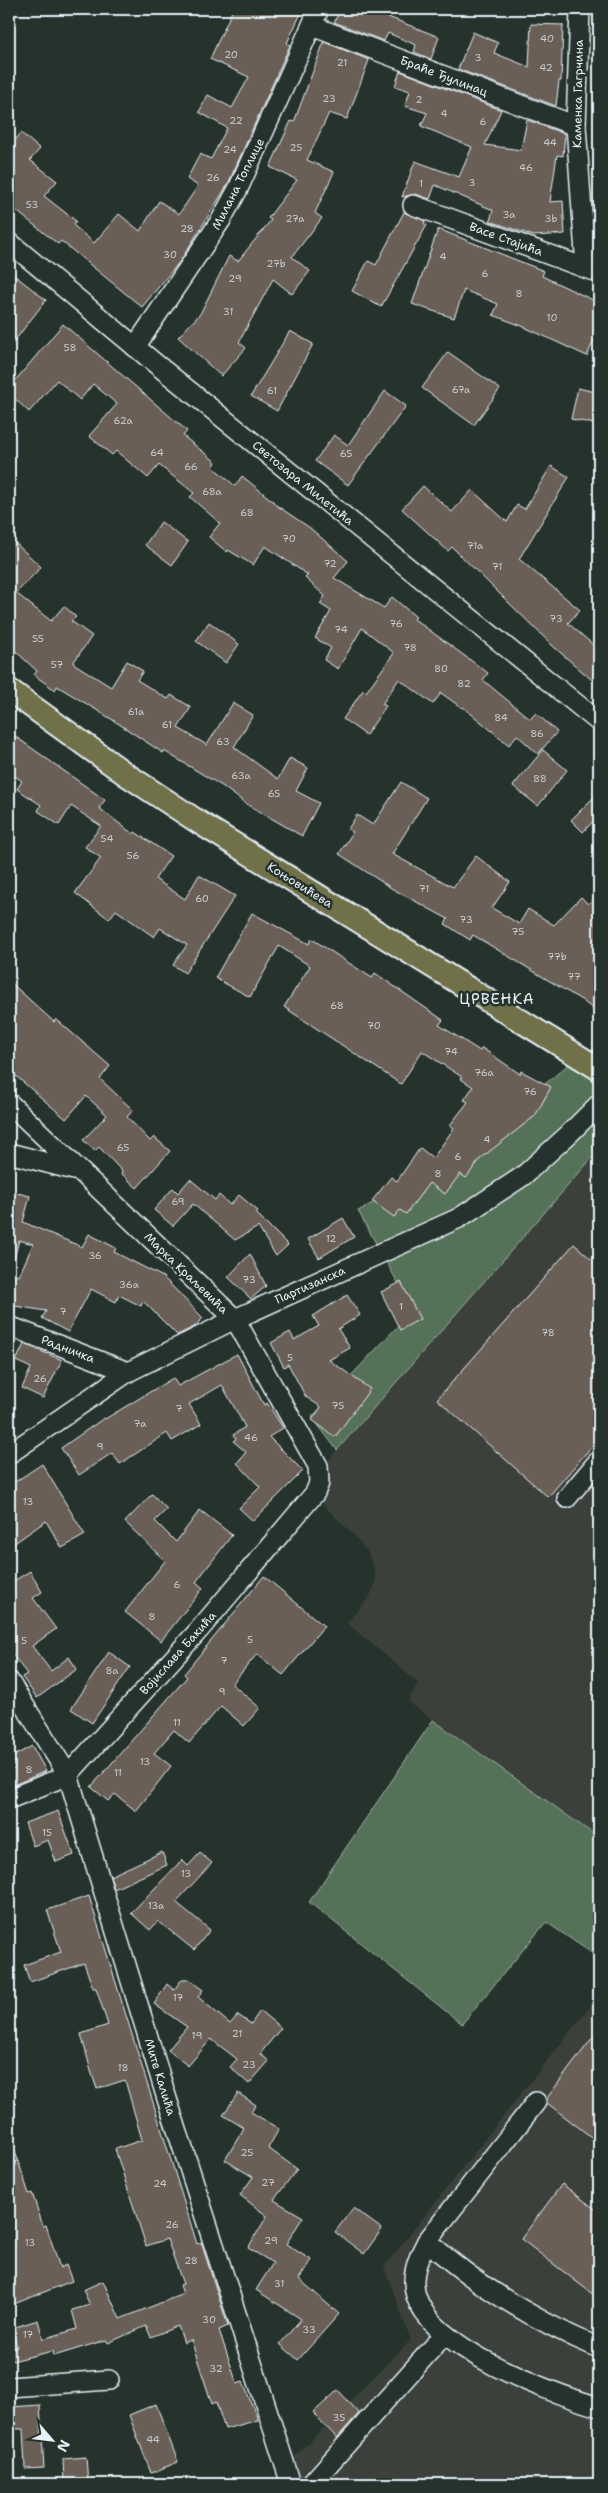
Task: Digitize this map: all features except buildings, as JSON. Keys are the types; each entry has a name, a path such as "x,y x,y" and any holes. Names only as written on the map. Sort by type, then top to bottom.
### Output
{"main road":[{"name":"Коњовићева","path":"9,690 127,775 200,823 599,1069"}],"street":[{"name":"Милана Топлице","path":"135,347 221,220 238,189 319,9"},
{"name":"Каменка Гагрчина","path":"580,9 576,126 593,270"},
{"name":"Браће Ђулинац","path":"312,26 576,126"},
{"name":"Васе Стајића","path":"413,205 593,270"},
{"name":"Светозара Милетића","path":"9,242 135,347 599,722"},
{"name":"Марка Краљевића","path":"9,1103 235,1319 318,1466 319,1476"},
{"name":"Партизанска","path":"9,1454 128,1372 235,1319 467,1213 523,1176 564,1140 599,1104"},
{"path":"9,1153 78,1171"},
{"name":"Радничка","path":"9,1326 128,1372"},
{"path":"567,1498 599,1460"},
{"name":"Војислава Бакића","path":"9,1800 68,1775 199,1630 315,1493 319,1476"},
{"name":"Мите Калића","path":"9,1681 68,1775 167,2100 291,2484"},
{"path":"536,2102 427,2241 418,2258 414,2278 416,2296 425,2316 444,2335 475,2354 515,2374 599,2407"},
{"path":"427,2241 448,2260 498,2295 536,2318 599,2348"},
{"path":"311,2484 444,2335"},
{"path":"10,2385 109,2380"}],"shaded area":[{"path":"599,1150 599,1838 408,1702 418,1683 347,1623 370,1596 376,1581 374,1569 367,1551 354,1535 305,1487"},
{"path":"599,1995 599,2484 299,2484 292,2459 411,2340 384,2267"}],"green space":[{"path":"599,1049 599,1150 337,1450 312,1417 413,1310 358,1211 464,1153 571,1062"},
{"path":"433,1720 599,1838 599,1958 546,1922 462,2024 309,1902"}],"district":[{"name":"ЦРВЕНКА","path":"497,999"}]}
